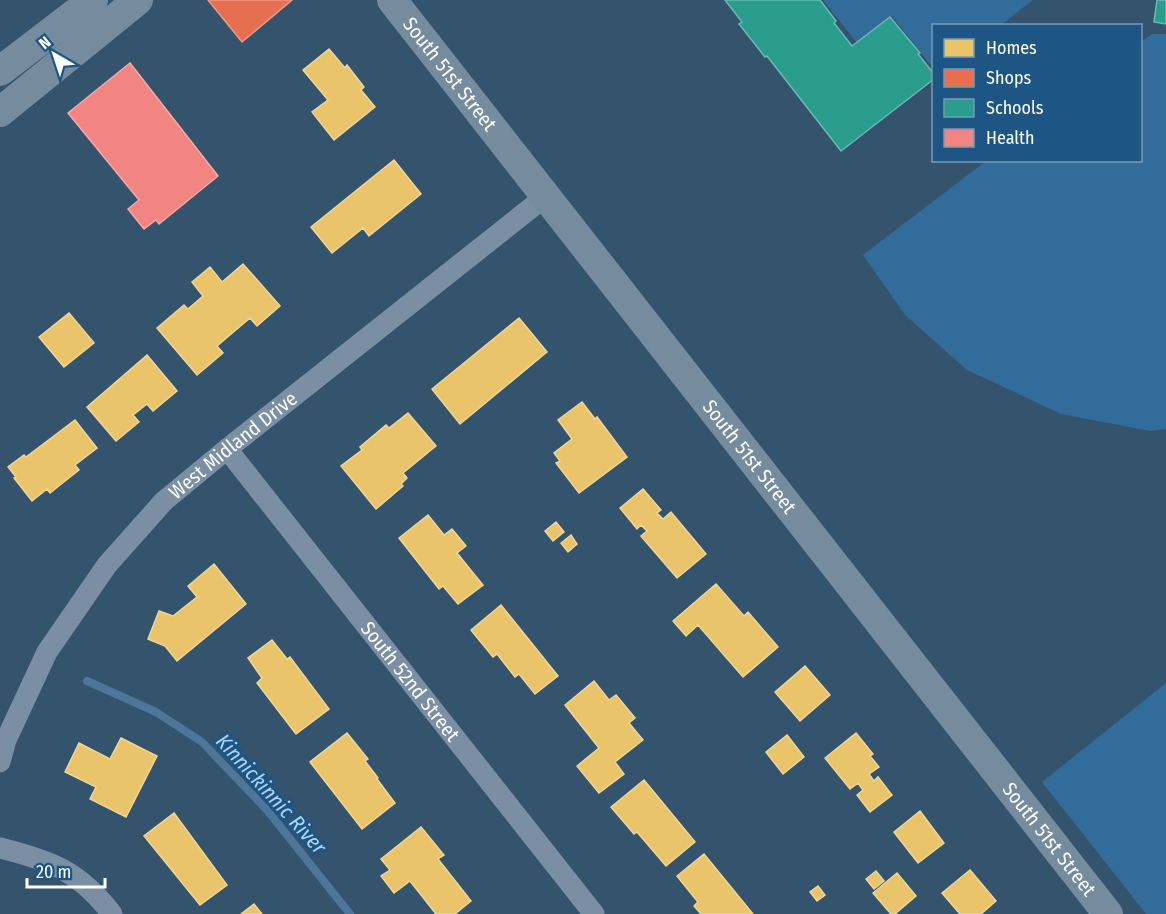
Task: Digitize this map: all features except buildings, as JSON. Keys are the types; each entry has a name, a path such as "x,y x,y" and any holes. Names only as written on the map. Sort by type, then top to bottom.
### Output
{"street":[{"path":"0,70 93,0"},
{"path":"0,112 138,0"},
{"name":"South 51st Street","path":"392,0 1108,914"},
{"name":"West Midland Drive","path":"0,762 6,740 45,656 107,565 164,501 226,449 546,196"},
{"name":"South 52nd Street","path":"226,449 594,914"},
{"path":"0,848 31,856 69,871 98,896 112,914"}],"shaded area":[{"path":"823,0 1033,0 1002,24 932,24 932,67 892,16 857,43"},
{"path":"1152,34 1166,34 1166,429 1150,431 1061,414 967,370 905,315 863,255 985,162 1142,162 1142,41"},
{"path":"1166,683 1166,914 1146,914 1042,782"}],"waterway":[{"name":"Kinnickinnic River","path":"87,681 156,712 202,742 267,810 350,914"}]}
